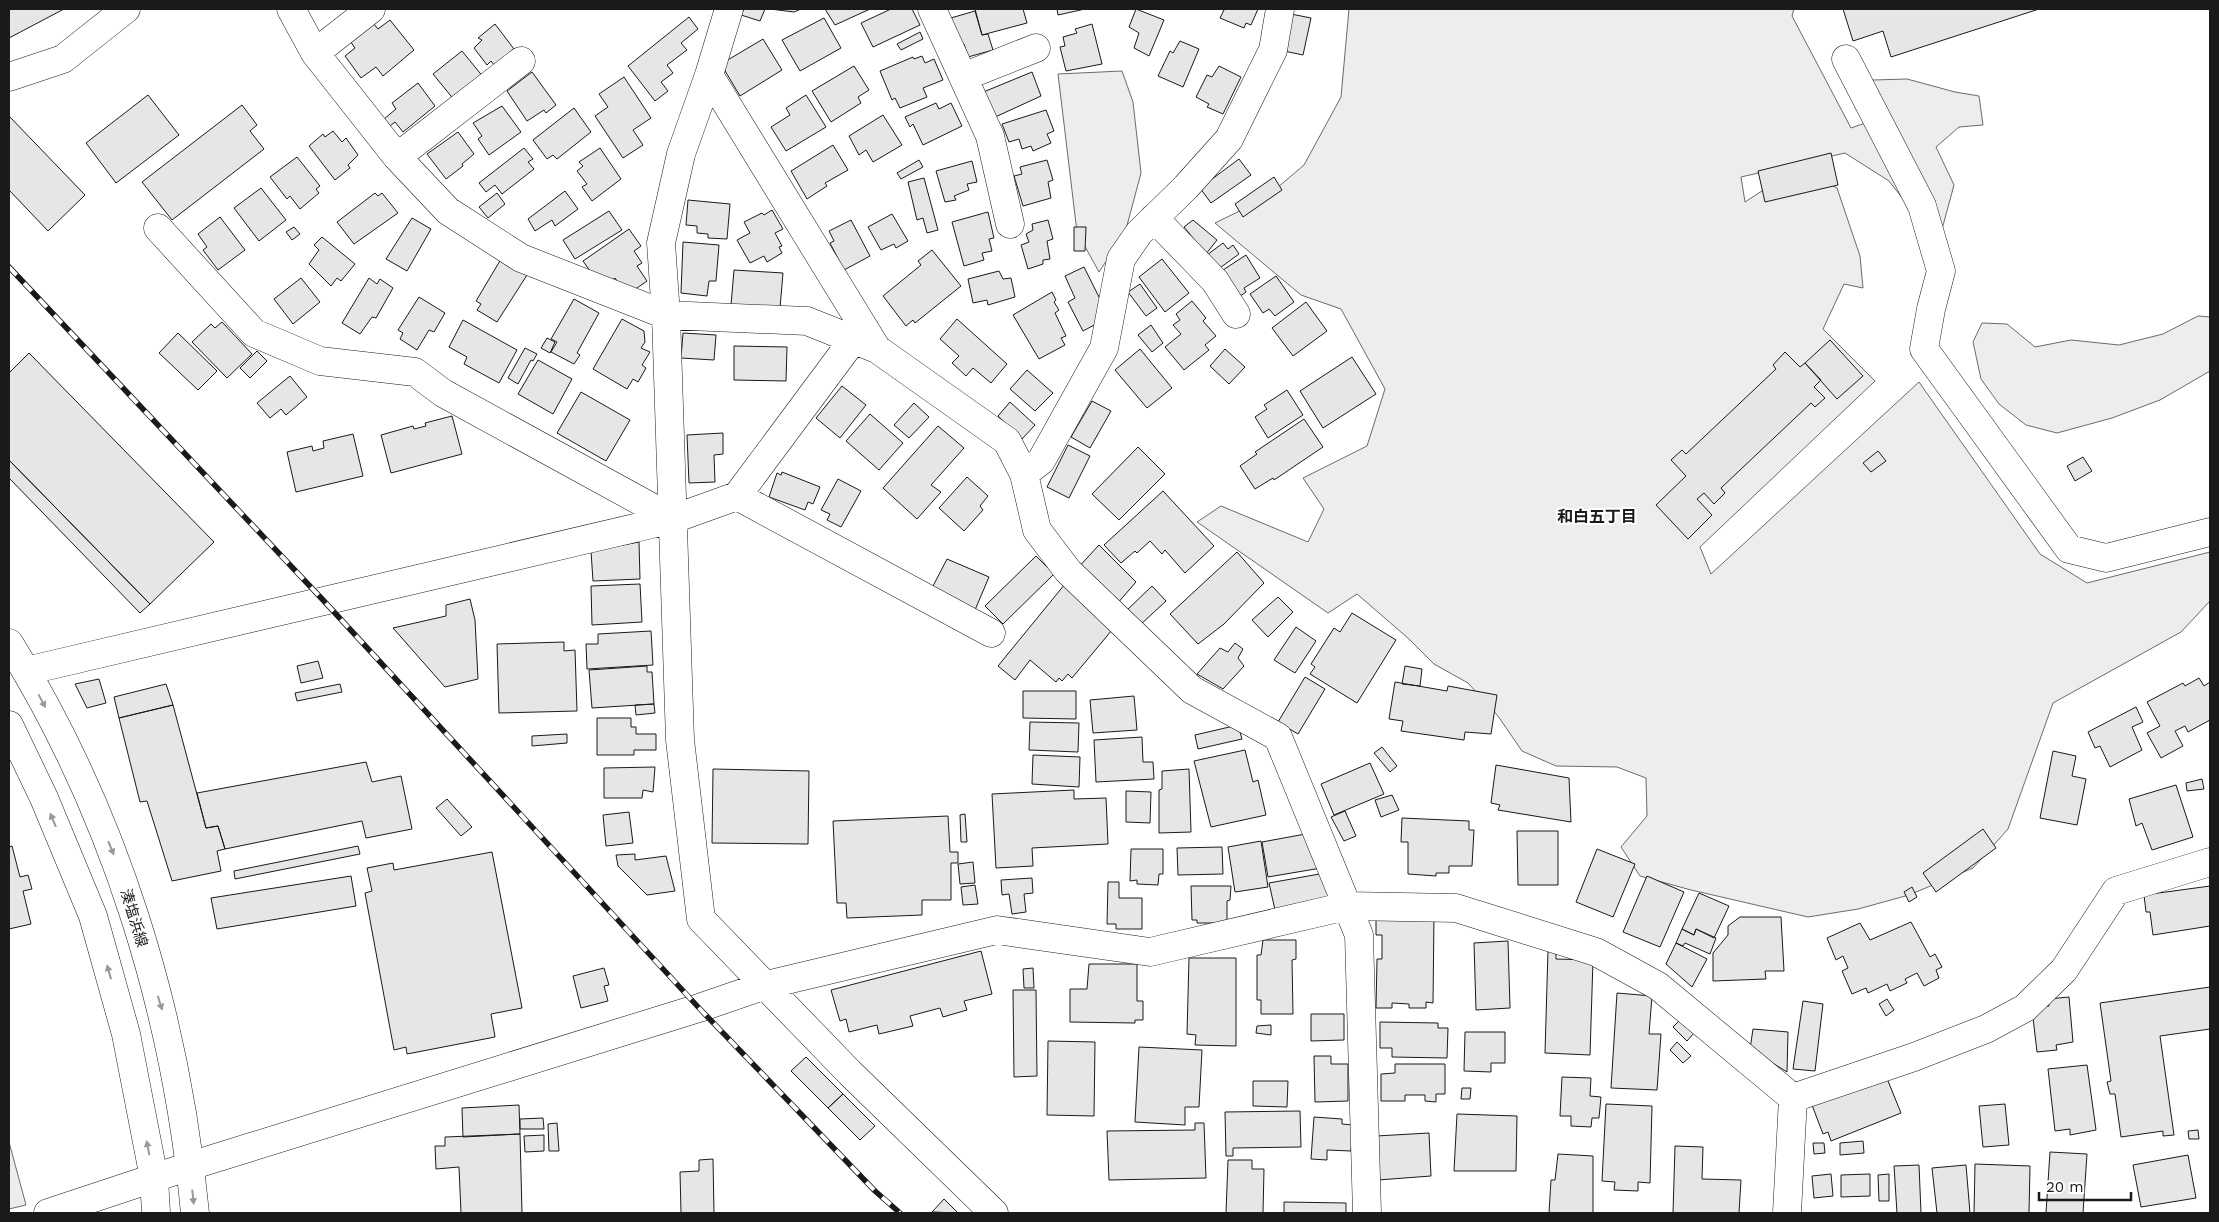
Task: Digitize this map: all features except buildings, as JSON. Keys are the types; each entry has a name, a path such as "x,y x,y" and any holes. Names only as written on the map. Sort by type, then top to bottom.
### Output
{"street":[{"path":"9,77 63,59 126,9"},
{"path":"291,9 315,53 397,158 448,211 520,258 666,315 807,321 865,344 1007,441 1024,474 1037,530 1068,571 1192,690 1278,738 1359,935 1367,1213"},
{"path":"315,53 371,9"},
{"path":"729,9 709,75 681,154 661,243 666,315 680,740 701,920 850,1072 994,1213"},
{"path":"932,9 990,136 1010,224"},
{"path":"1024,474 1041,461 1104,348 1121,259 1139,233 1186,187 1229,139 1273,50 1280,9"},
{"path":"963,77 1036,48"},
{"path":"1846,59 1922,206 1941,271 1931,309 1924,349 2070,549 2106,558 2210,532"},
{"path":"397,158 521,61"},
{"path":"709,75 865,344"},
{"path":"1154,218 1215,281 1236,314"},
{"path":"158,228 254,333 320,361 415,372 443,394 673,520"},
{"path":"26,670 673,520 737,496 865,344"},
{"path":"737,496 991,633"},
{"name":"湊塩浜線","path":"9,643 26,670 84,782 120,870 164,1016 190,1166 195,1213"},
{"path":"9,726 44,798 93,916 126,1034 154,1178 156,1213"},
{"path":"1793,1098 1914,1057 1986,1029 2025,1008 2064,970 2116,891 2210,862"},
{"path":"48,1213 190,1166 690,1011 766,985 997,930 1150,952 1347,906 1456,908 1596,952 1658,986 1793,1098"},
{"path":"1787,1213 1793,1098"}],"shaded area":[{"path":"1349,9 1794,9 1792,16 1851,128 1868,122 1860,101 1873,80 1907,79 1955,92 1979,96 1983,125 1959,127 1936,147 1954,185 1938,244 1889,181 1845,153 1741,177 1745,202 1797,168 1837,188 1860,256 1863,288 1844,284 1823,329 1875,381 1700,547 1711,574 1919,382 2040,554 2087,583 2210,552 2210,601 2181,632 2053,703 2008,829 1973,868 1909,895 1858,909 1808,917 1691,890 1640,876 1621,847 1647,816 1646,778 1617,767 1556,766 1522,751 1498,716 1468,683 1434,664 1409,639 1357,594 1328,613 1197,522 1221,506 1308,542 1324,509 1303,478 1367,446 1385,389 1341,309 1301,295 1215,223 1264,199 1304,165 1341,97"},
{"path":"1122,71 1133,102 1141,173 1125,233 1099,272 1077,232 1058,74"},
{"path":"2198,316 2210,317 2210,371 2160,400 2112,418 2057,433 2026,425 1999,404 1981,379 1973,342 1982,323 2007,324 2035,347 2071,340 2119,345 2163,334"},
{"path":"9,1142 26,1205 9,1209"}],"railway":[{"path":"9,267 323,600 699,1008 875,1191 900,1213"}],"district":[{"name":"和白五丁目","path":"1597,516"}]}
